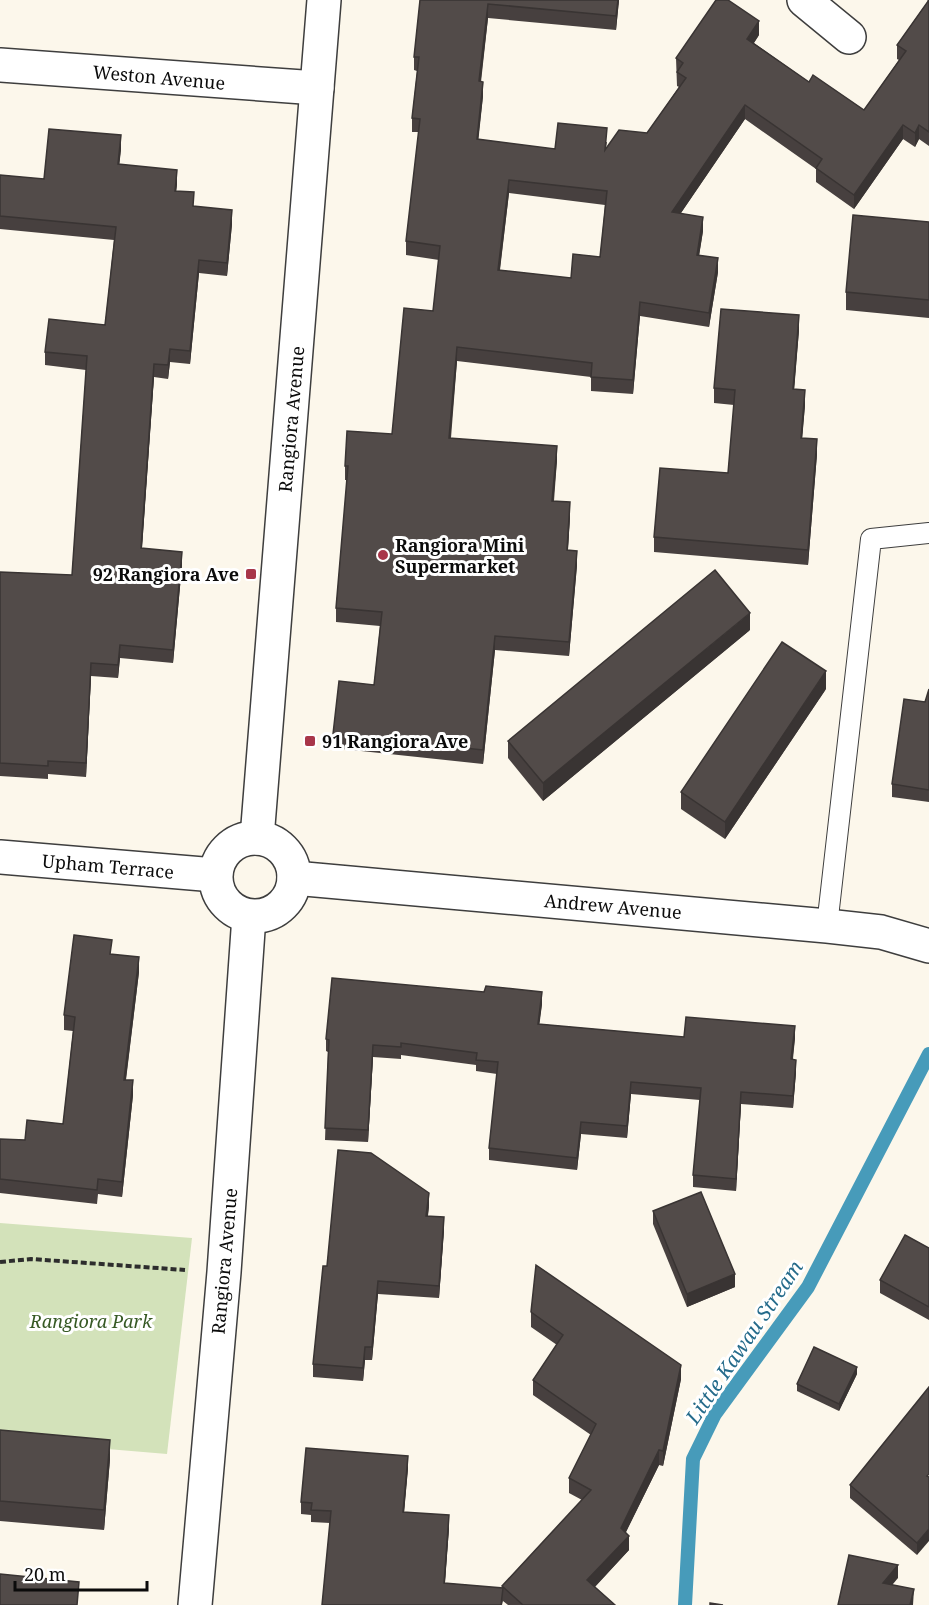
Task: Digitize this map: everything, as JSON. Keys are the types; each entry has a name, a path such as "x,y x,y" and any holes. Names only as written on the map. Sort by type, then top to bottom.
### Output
{"street":[{"name":"Rangiora Avenue","path":"257,838 324,0"},
{"path":"804,0 849,37"},
{"name":"Weston Avenue","path":"0,65 317,88"},
{"path":"257,838 279,844 291,860 294,878 289,898 280,909 267,916 249,916 228,906 217,891 215,875 220,856 236,841 257,838"},
{"name":"Upham Terrace","path":"0,857 215,875"},
{"name":"Andrew Avenue","path":"294,878 827,926 881,932 929,946"},
{"name":"Rangiora Avenue","path":"195,1605 224,1272 249,916"}],"lane":[{"path":"827,926 871,539 929,532"}],"path":[{"path":"0,1262 31,1259 224,1272"}],"green space":[{"name":"Rangiora Park","path":"0,1223 192,1238 167,1454 0,1440"}],"building":[{"path":"420,0 618,0 616,16 488,4 479,81 483,82 477,139 555,149 558,123 607,128 605,150 619,130 647,133 686,78 677,72 683,63 676,58 716,0 728,0 759,21 747,39 809,82 813,75 864,110 906,51 897,45 929,0 929,132 919,125 915,133 903,125 854,195 816,168 822,159 745,105 672,212 703,217 697,255 718,258 709,313 640,302 633,380 591,377 592,363 457,347 449,438 557,446 552,501 570,502 567,550 577,551 569,642 495,636 483,750 333,734 339,681 374,685 382,612 336,608 348,466 345,466 347,431 392,434 404,308 433,311 440,246 406,241 420,119 412,118 419,57 414,57","holes":["509,180 607,191 600,257 573,254 571,278 498,270"]},
{"path":"49,129 121,135 118,164 177,170 175,191 194,192 193,206 232,210 227,263 199,260 190,351 170,349 168,365 154,364 141,548 182,552 173,650 120,645 118,665 91,663 86,763 48,761 48,766 0,763 0,572 72,575 87,356 45,352 49,319 105,325 116,227 0,216 0,175 44,179"},
{"path":"853,215 929,222 929,300 846,292"},
{"path":"721,309 799,315 793,389 805,390 801,438 817,439 808,550 654,537 660,468 728,473 735,390 714,388"},
{"path":"715,570 750,613 543,783 508,741"},
{"path":"782,642 826,671 725,822 681,792"},
{"path":"929,689 929,790 892,784 904,699 925,702"},
{"path":"74,935 112,940 110,954 139,957 124,1080 133,1080 122,1182 98,1179 97,1190 0,1179 0,1139 25,1140 27,1120 63,1124 75,1017 64,1015"},
{"path":"332,978 484,992 486,986 542,992 538,1024 684,1037 686,1017 795,1026 791,1059 796,1060 793,1096 741,1092 736,1179 693,1175 701,1088 631,1082 627,1126 581,1122 577,1158 489,1148 498,1062 476,1060 477,1053 401,1043 401,1047 373,1045 368,1130 325,1128 329,1040 326,1039"},
{"path":"338,1150 371,1153 429,1193 426,1216 444,1217 439,1286 378,1281 372,1347 365,1347 363,1368 313,1364 323,1266 327,1266"},
{"path":"701,1192 735,1274 687,1294 653,1211"},
{"path":"905,1235 929,1248 929,1307 880,1280"},
{"path":"536,1265 681,1365 663,1451 659,1450 621,1528 629,1536 587,1580 615,1605 523,1605 502,1586 591,1490 569,1478 596,1424 533,1380 563,1335 531,1312"},
{"path":"814,1347 857,1367 839,1404 797,1384"},
{"path":"929,1387 929,1474 927,1476 929,1477 929,1529 917,1543 850,1485"},
{"path":"0,1430 110,1440 104,1510 0,1501"},
{"path":"306,1448 408,1456 403,1512 449,1515 444,1583 503,1588 501,1605 322,1605 331,1511 311,1510 312,1503 301,1502"},
{"path":"849,1555 898,1565 883,1583 914,1589 910,1605 838,1605"},
{"path":"0,1574 79,1582 77,1605 0,1605"}],"waterway":[{"name":"Little Kawau Stream","path":"685,1605 693,1459 715,1414 808,1287 929,1054"}],"place":[{"name":"Rangiora Mini Supermarket","path":"383,555"},
{"name":"92 Rangiora Ave","path":"251,574"},
{"name":"91 Rangiora Ave","path":"310,741"}]}
